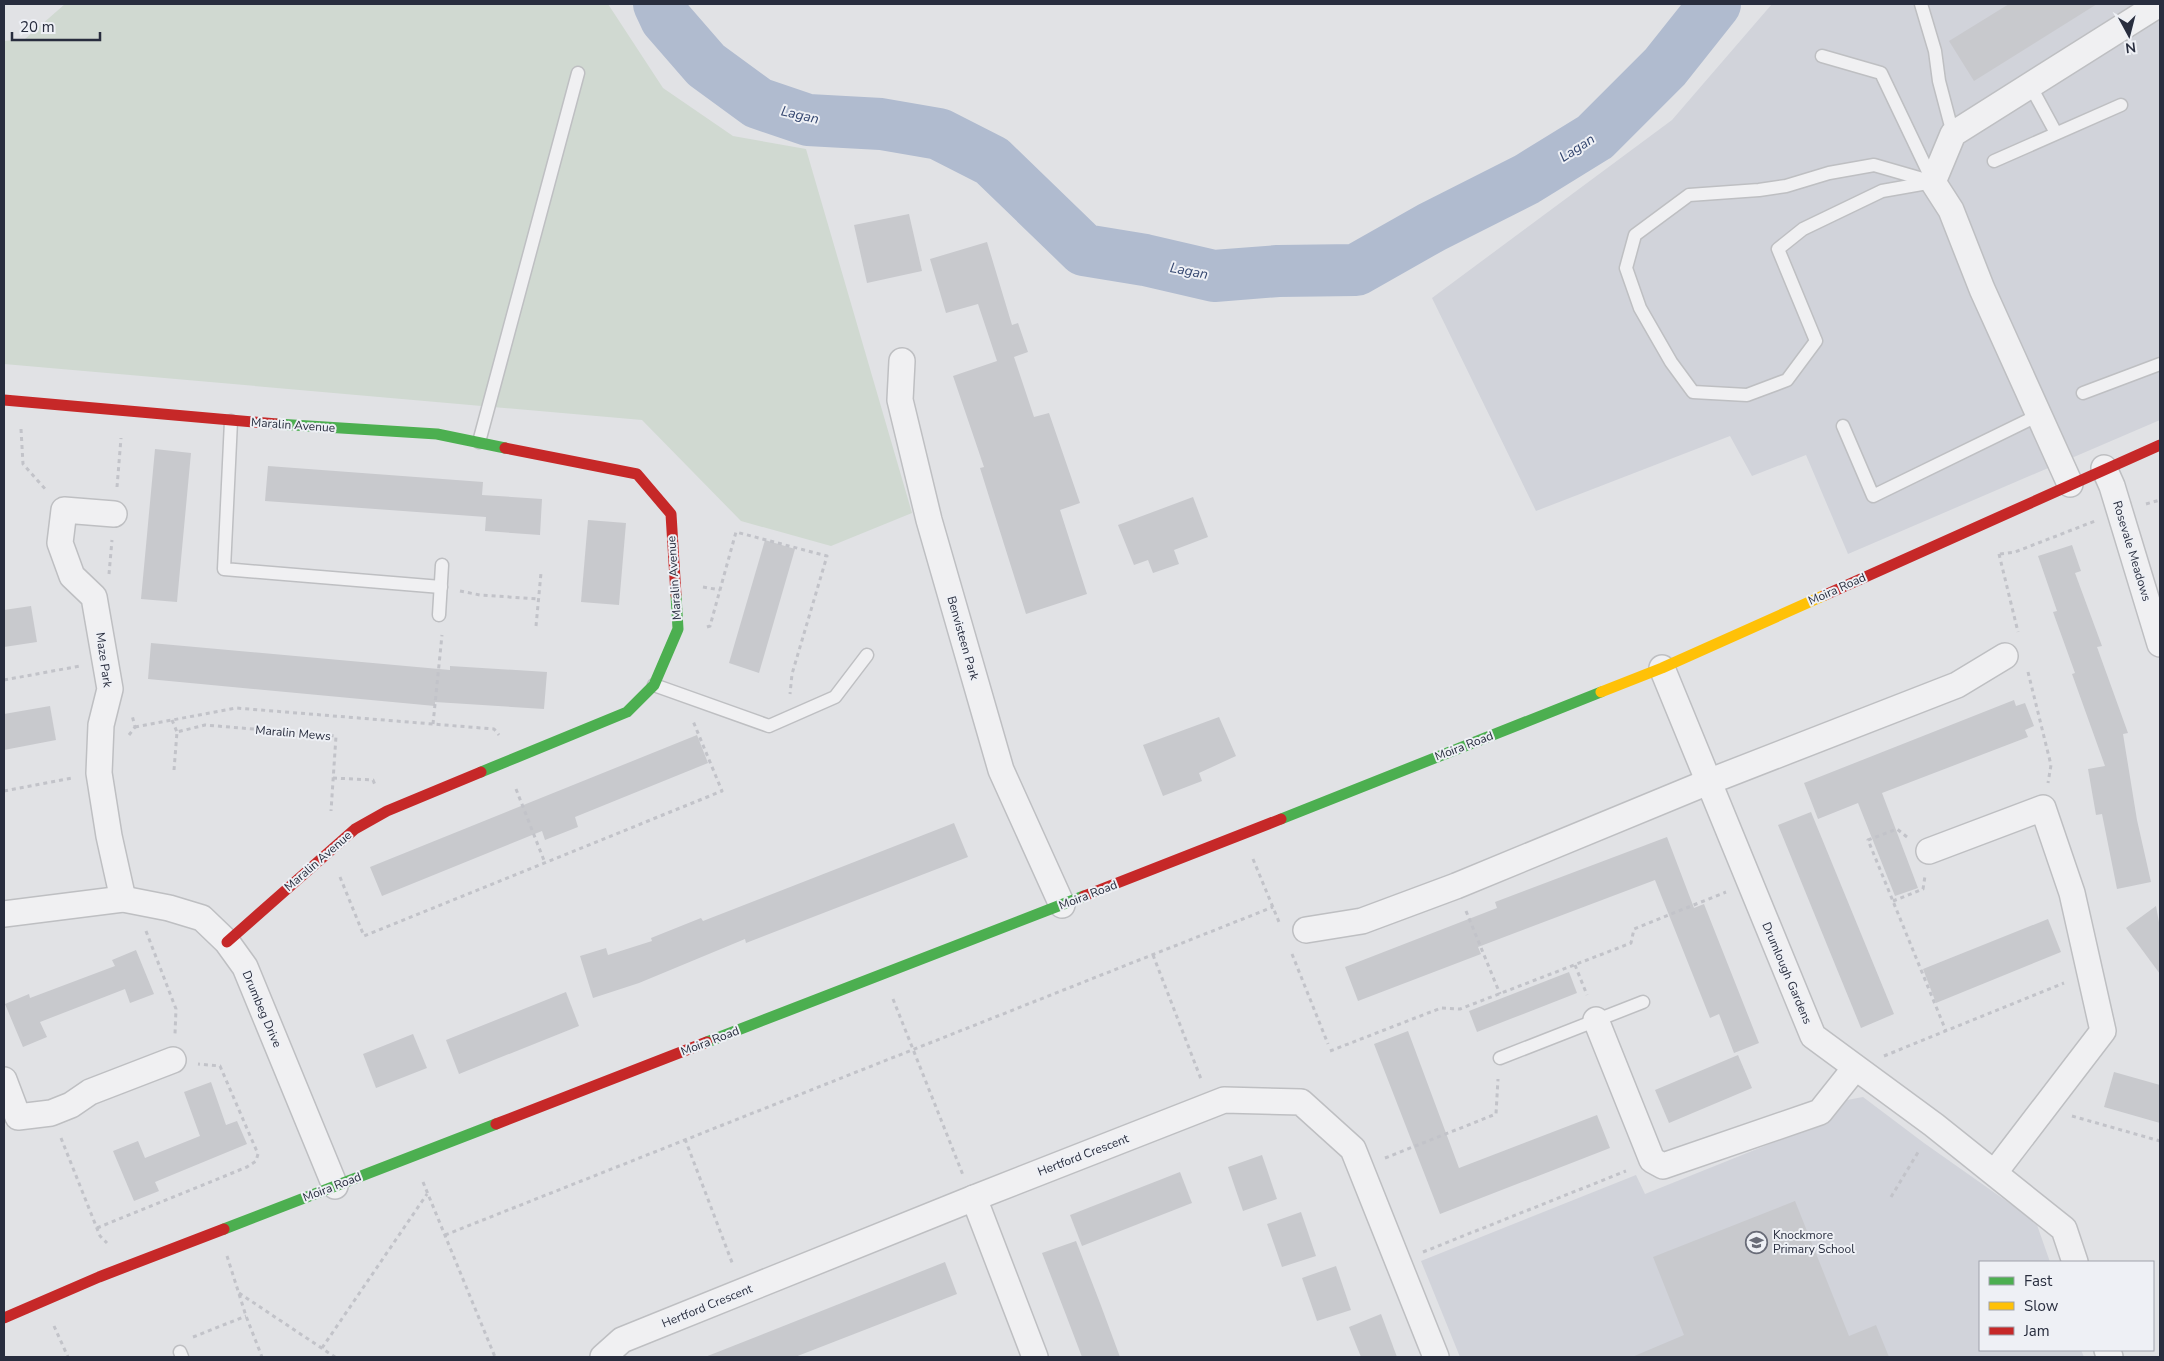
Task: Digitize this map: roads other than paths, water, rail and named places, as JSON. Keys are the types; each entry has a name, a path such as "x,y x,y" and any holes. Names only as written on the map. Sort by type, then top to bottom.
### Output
{"main road":[{"name":"Maralin Avenue","path":"4,400 231,421 437,434 637,474 670,514 678,629 654,685 627,712 387,811 355,829 227,942"},
{"name":"Moira Road","path":"4,1318 110,1273 1062,905 1662,668 2160,444"}],"street":[{"path":"2070,484 1982,289 1951,210 1933,182 1953,134 2159,4"},
{"name":"Benvisteen Park","path":"902,362 900,400 929,520 1001,770 1062,905"},
{"name":"Rosevale Meadows","path":"2104,468 2159,637"},
{"name":"Maze Park","path":"114,514 64,510 60,543 72,576 94,597 110,689 101,725 98,773 109,836 134,901"},
{"path":"1306,930 1362,921 1456,886 1708,782 1957,685 2017,654"},
{"name":"Drumlough Gardens","path":"1662,668 1813,1036 1934,1125 2064,1229 2075,1261"},
{"path":"1929,851 2043,808 2072,893 2103,1031 1995,1172"},
{"name":"Drumbeg Drive","path":"4,914 134,901 169,908 202,918 227,942 245,967 335,1186"},
{"path":"1596,1020 1652,1160 1663,1166 1820,1112 1855,1068"},
{"path":"4,1080 18,1117 51,1113 71,1105 90,1092 173,1060"},
{"name":"Hertford Crescent","path":"603,1357 622,1340 974,1198 1224,1100 1301,1102 1353,1149 1436,1357"},
{"path":"974,1198 1034,1357"}],"lane":[{"path":"1921,4 1935,51 1939,80 1953,134"},
{"path":"1822,56 1881,73 1933,182"},
{"path":"479,442 578,73"},
{"path":"2030,86 2056,134"},
{"path":"1994,161 2121,105"},
{"path":"1874,165 1933,182 1882,191 1803,229 1778,249 1816,341 1787,380 1747,395 1693,392 1671,362 1640,308 1626,268 1635,235 1689,195 1777,188 1829,173 1874,165"},
{"path":"2083,393 2160,364"},
{"path":"1843,426 1873,496 2039,415"},
{"path":"231,421 224,570 441,587"},
{"path":"439,615 442,565"},
{"path":"654,685 769,726 835,697 867,655"},
{"path":"1500,1058 1643,1002"}],"waterway":[{"name":"Lagan","path":"659,4 666,19 706,65 758,103 808,120 881,124 939,134 992,161 1084,250 1145,260 1214,276 1278,271 1356,270 1432,227 1527,179 1595,137 1665,67 1715,4"}],"place":[{"name":"Knockmore Primary School","path":"1757,1242"}]}
